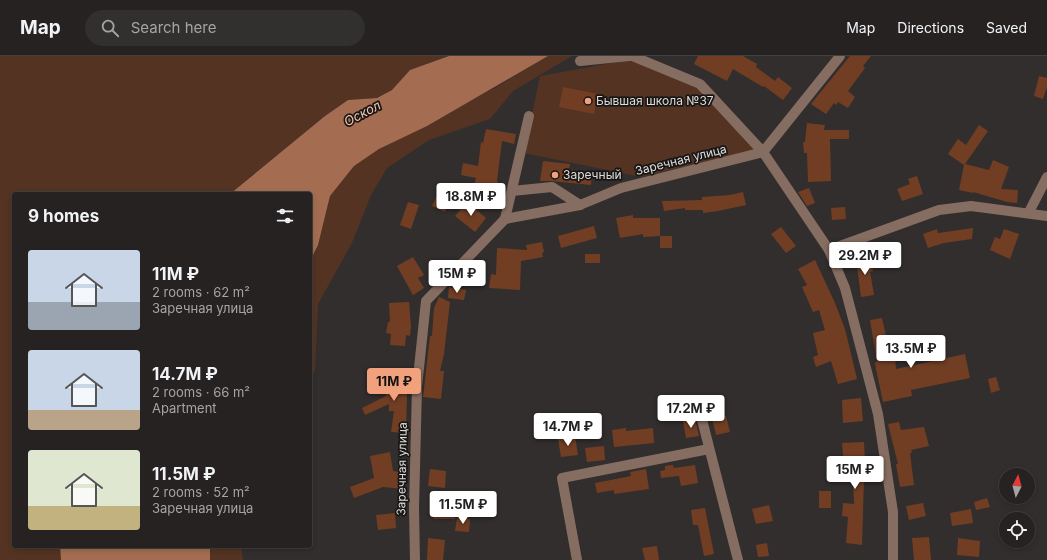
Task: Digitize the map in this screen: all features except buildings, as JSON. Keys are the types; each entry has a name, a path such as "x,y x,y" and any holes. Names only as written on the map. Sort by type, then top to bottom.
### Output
{"street":[{"path":"580,61 629,56"},
{"path":"632,56 700,84 763,152 829,250 845,288 878,414 893,512 893,560"},
{"path":"763,152 840,56"},
{"path":"505,219 529,116"},
{"name":"Заречная улица","path":"415,560 414,508 417,387 426,301 505,219 580,205 621,188 763,152"},
{"path":"1029,212 1047,177"},
{"path":"512,191 552,187 580,205"},
{"path":"829,250 939,210 971,206 1029,212 1047,216"},
{"path":"700,412 738,560"},
{"path":"577,560 562,478 709,449"}],"shaded area":[{"path":"0,56 449,56 410,70 392,90 377,98 348,100 325,116 232,192 12,192 12,548 60,548 61,560 0,560"},
{"path":"548,56 572,56 513,91 490,119 429,140 387,168 371,195 352,243 318,304 315,372 312,373 312,257 318,245 330,196 354,166 379,149 498,86"},
{"path":"634,59 700,87 757,150 641,177 524,153 540,76"},
{"path":"210,548 241,548 243,560 210,560"}],"water":[{"name":"Оскол","path":"449,56 548,56 427,126 379,149 354,166 330,196 318,245 312,257 312,192 232,192 325,116 348,100 377,98 392,90 410,70"},
{"path":"60,548 210,548 210,560 61,560"}],"place":[{"name":"Бывшая школа №37","path":"588,101"},
{"name":"Заречный","path":"555,175"}]}
